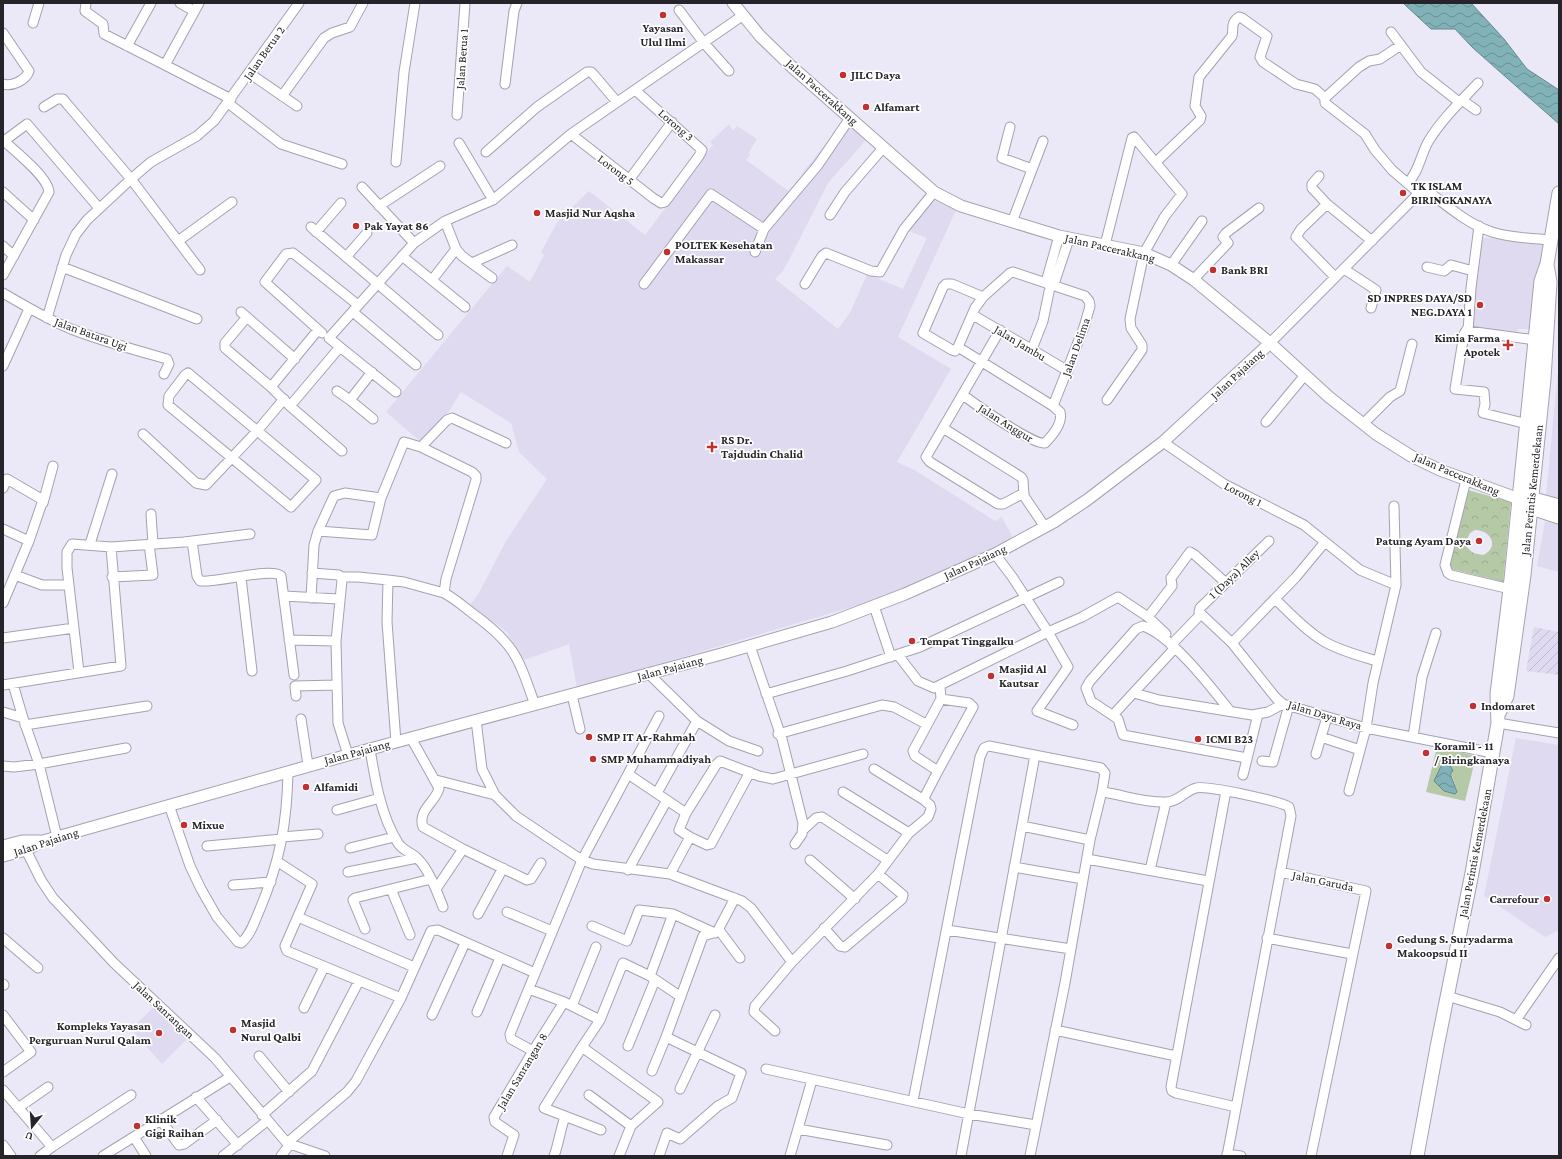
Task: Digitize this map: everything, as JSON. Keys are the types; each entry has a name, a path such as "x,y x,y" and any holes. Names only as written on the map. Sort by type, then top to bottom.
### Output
{"highway":[{"name":"Jalan Perintis Kemerdekaan","path":"1498,719 1507,696 1524,575 1523,501 1527,424 1538,379 1536,340 1541,281 1547,264 1559,193"},
{"name":"Jalan Perintis Kemerdekaan","path":"1417,1156 1472,873 1498,719 1496,694 1523,501 1550,282 1547,264"},
{"path":"1523,501 1559,506"},
{"path":"1523,501 1559,517"}],"main road":[{"name":"Jalan Paccerakkang","path":"733,3 742,16 792,67 934,192 961,206 1012,222 1064,237 1144,253 1171,265 1193,280 1270,343 1363,424 1411,456 1466,480 1523,501"},
{"name":"Jalan Pajaiang","path":"3,856 24,845 43,841 288,772 308,765 750,646 832,622 905,594 995,554 1045,527 1093,496 1163,442 1270,343"},
{"path":"3,846 24,845"}],"street":[{"path":"33,23 39,3"},
{"path":"86,3 85,11 103,24 104,34 165,65 230,101 281,144 342,164"},
{"path":"126,46 151,3"},
{"path":"165,65 196,7 180,3"},
{"name":"Jalan Berua 2","path":"47,318 62,267 76,234 99,208 151,162 205,130 230,101 299,3"},
{"path":"282,96 324,38 332,33 350,27 363,3"},
{"path":"396,162 404,72 415,3"},
{"name":"Jalan Berua 1","path":"457,114 466,3"},
{"path":"505,84 514,11 517,3"},
{"path":"679,10 704,43 729,71"},
{"path":"329,338 414,243 445,222 493,200 570,134 742,16"},
{"path":"1156,162 1200,120 1201,116 1195,106 1199,77 1232,36 1231,28 1239,18 1244,19 1267,36 1260,57 1263,62 1296,84 1315,89 1326,98 1326,103 1368,137 1375,150 1392,170 1420,194"},
{"path":"1391,32 1421,72 1476,110"},
{"path":"3,33 29,71 26,77 10,85 3,84"},
{"path":"1326,98 1359,67 1368,61 1380,59 1401,44"},
{"path":"486,152 537,107 587,72 591,72 594,75 617,102"},
{"path":"249,73 297,106"},
{"path":"1408,183 1418,169 1420,160 1429,141 1461,101 1478,83"},
{"name":"Lorong 3","path":"635,90 702,150 695,162 663,203"},
{"path":"44,107 57,99 62,99 131,179 200,270"},
{"path":"755,252 764,229 818,165 850,118"},
{"path":"629,180 672,122"},
{"path":"3,275 48,197 49,187 43,178 4,141 27,124 99,208"},
{"path":"1010,127 1002,158 1032,169"},
{"name":"Lorong 5","path":"570,134 653,198 663,203"},
{"path":"1105,245 1132,138 1135,137 1182,194 1165,216 1144,253 1130,318 1132,328 1142,345 1142,350 1107,400"},
{"path":"1012,222 1043,141"},
{"path":"459,143 493,200"},
{"path":"830,215 845,192 883,148"},
{"path":"379,206 440,166"},
{"path":"1319,176 1311,187 1327,204 1372,241"},
{"path":"362,187 414,243"},
{"path":"1270,343 1420,194 1424,188 1479,226 1502,234 1550,240"},
{"path":"3,192 34,220"},
{"path":"805,284 822,256 826,253 871,271 880,272 904,230 934,192"},
{"path":"644,284 711,194 764,229"},
{"path":"178,241 232,202"},
{"path":"341,203 314,229 438,335"},
{"path":"1327,204 1301,229 1296,237 1335,277"},
{"path":"1193,280 1228,243 1223,237 1226,233 1259,208"},
{"path":"1171,265 1202,221"},
{"path":"445,222 456,249 462,256 492,278"},
{"path":"1479,226 1467,329 1464,334 1455,389 1484,392 1485,404 1483,413 1527,424"},
{"path":"346,257 367,234"},
{"path":"1032,350 1043,321 1050,284 1064,237"},
{"path":"472,263 512,245"},
{"path":"3,246 14,256"},
{"path":"432,280 456,249"},
{"path":"396,392 318,330 265,282 286,254 293,253 356,308 416,365"},
{"path":"402,256 465,308"},
{"path":"1428,267 1444,271 1451,265 1473,271"},
{"path":"62,267 197,319"},
{"path":"1344,269 1376,290 1371,308"},
{"name":"Jalan Delima","path":"983,297 1007,274 1013,272 1085,296 1089,301 1090,306 1084,326 1053,406"},
{"path":"949,283 983,297 973,315 955,351 925,335 923,332 943,287 949,283"},
{"name":"Jalan Batara Ugi","path":"3,294 47,318 101,340 167,360 169,364 164,374"},
{"path":"3,366 29,309"},
{"path":"295,359 244,315 225,343 225,348 272,387 287,403 342,451"},
{"name":"Jalan Jambu","path":"973,315 1068,370"},
{"path":"1467,329 1468,331 1474,333 1536,340"},
{"path":"272,387 318,330"},
{"path":"1000,330 927,454 927,460 998,504 1003,504 1024,493"},
{"path":"1363,424 1390,396 1400,391 1412,344"},
{"path":"143,434 196,483 209,484 258,430 287,403 340,347"},
{"path":"958,347 1053,406"},
{"path":"350,400 372,372"},
{"path":"188,373 258,430 316,480 291,507 168,405 169,396 188,373"},
{"path":"1266,422 1305,375"},
{"path":"337,391 373,419"},
{"name":"Jalan Anggur","path":"963,395 1034,441 1042,444 1049,439 1061,417 1060,412 1053,406"},
{"path":"421,447 447,420 452,418 506,443"},
{"path":"943,428 1021,477 1024,480 1024,493 1045,527"},
{"path":"318,531 372,535 381,498 404,442 421,447 472,472 476,476 446,578 444,593"},
{"name":"Lorong 1","path":"1163,442 1224,484 1304,525 1366,573 1396,585"},
{"path":"3,603 43,503 53,466"},
{"path":"90,544 112,474"},
{"path":"3,488 7,479 40,497 43,503"},
{"path":"1466,480 1445,565 1446,570 1451,575 1510,589"},
{"path":"311,598 314,549 318,531 334,496 345,493 381,498"},
{"path":"1349,790 1366,728 1378,661 1396,585 1394,506"},
{"path":"112,577 153,575 151,514"},
{"path":"3,529 29,541"},
{"path":"79,672 69,585 67,552 69,546 72,544 90,544 111,547 192,541 250,534"},
{"path":"192,541 197,576 200,581 241,578 275,572 279,574 282,579 294,675"},
{"name":"1 (Daya) Alley","path":"1113,715 1134,693 1225,582 1269,541"},
{"path":"1232,643 1275,599 1325,542"},
{"path":"3,685 121,666 112,577 111,547"},
{"path":"1148,617 1171,587 1171,578 1190,552 1225,582"},
{"path":"995,554 1025,596 1068,667 1037,711 1073,726"},
{"path":"312,573 336,574 341,577 358,577 404,582 444,593 490,626 505,639 518,659 535,705"},
{"path":"15,575 42,584 69,585"},
{"path":"341,577 336,642 337,685 339,726 348,755"},
{"path":"241,578 252,671"},
{"path":"388,580 387,622 396,742"},
{"path":"766,694 895,656 928,643 1025,596 1059,582"},
{"path":"284,596 339,599"},
{"path":"874,606 895,656 918,681 931,688 940,686 1048,632 1082,617 1118,596 1148,617 1230,711"},
{"path":"1275,599 1302,624 1326,643 1339,649 1378,661"},
{"name":"Jalan Daya Raya","path":"1200,611 1232,643 1255,669 1271,692 1286,705 1366,728 1493,753"},
{"path":"1173,645 1152,630 1140,626 1090,681 1086,688 1091,701 1113,715 1120,722 1121,733 1124,735 1247,758"},
{"path":"3,638 74,628"},
{"path":"1413,737 1422,676 1436,633"},
{"path":"289,640 336,642"},
{"path":"750,646 778,734 782,740 803,830"},
{"path":"649,674 697,721 729,741 758,751"},
{"path":"13,684 38,764 57,837"},
{"path":"296,696 295,686 337,685"},
{"path":"938,771 914,754 914,747 941,699 940,686"},
{"path":"1134,693 1158,700 1258,714 1286,705"},
{"path":"572,695 580,728"},
{"path":"924,800 973,707 972,704 969,703 941,699"},
{"path":"778,734 882,705 894,707 926,724"},
{"path":"1262,761 1273,762 1286,705"},
{"path":"3,712 24,722 147,706"},
{"path":"1243,775 1258,714"},
{"path":"533,1051 509,1037 582,860 659,716"},
{"path":"1316,754 1327,717"},
{"path":"300,719 308,765"},
{"path":"1498,719 1559,733"},
{"path":"476,720 482,769 495,795 516,816 582,860 605,867 670,874 735,898 751,908 792,962"},
{"path":"658,794 697,721"},
{"path":"1321,737 1360,750"},
{"path":"411,738 436,780 439,792 426,806 422,825 426,829 463,850 530,880 541,863"},
{"path":"913,1101 982,751 984,748 989,746 1103,769 1102,791 1090,840 1071,950 1030,1156"},
{"path":"3,766 14,767 38,764 126,748"},
{"path":"370,749 380,798 394,837 402,849 417,858 431,879 443,907"},
{"path":"750,772 712,844 707,845 679,830 686,813 718,763 725,762 750,772 767,779 774,779 863,754"},
{"path":"961,1156 1035,755"},
{"path":"775,1031 754,1012 753,1009 792,962 878,874 887,860 909,834 928,817 930,812 930,805 924,800 874,769"},
{"path":"169,805 190,866 201,889 217,917 239,943 243,942 248,935 278,862 288,800 288,772"},
{"path":"628,774 686,813"},
{"path":"436,780 495,795"},
{"path":"1102,791 1166,802 1176,800 1197,787 1226,791 1289,807 1291,816 1227,1155 1241,1156"},
{"path":"1226,791 1208,881 1171,1087 1174,1092 1236,1107"},
{"path":"843,792 909,834"},
{"path":"337,810 380,798"},
{"path":"628,870 667,800"},
{"path":"1150,870 1166,802"},
{"path":"795,844 803,830 816,818 822,817 887,860"},
{"path":"1022,826 1090,840"},
{"path":"207,846 318,834"},
{"path":"350,848 394,837"},
{"path":"670,874 690,837"},
{"name":"Jalan Sanrangan","path":"24,845 41,880 53,898 123,972 210,1053 265,1118 289,1143 325,1156"},
{"path":"436,889 463,850"},
{"path":"348,872 417,858"},
{"path":"1087,859 1208,881"},
{"path":"810,860 855,899"},
{"path":"278,862 312,884 285,949 324,967 401,998"},
{"path":"1014,867 1083,879"},
{"path":"478,914 503,868"},
{"name":"Jalan Garuda","path":"1280,872 1366,890 1352,954"},
{"path":"824,928 840,946 845,947 902,899 903,895 878,874"},
{"path":"365,929 353,899 431,879"},
{"path":"233,884 271,882"},
{"path":"391,889 410,935"},
{"path":"652,1071 703,936 717,931 735,898"},
{"path":"592,926 627,941 639,910 672,914 717,931 740,958"},
{"path":"507,912 552,931"},
{"path":"628,1046 653,978 672,914"},
{"path":"298,917 414,967"},
{"path":"281,1156 289,1143 352,1086 401,998 431,931 438,930 535,973"},
{"path":"947,930 1002,937 1071,950"},
{"path":"3,938 38,968"},
{"path":"1267,938 1352,954 1311,1156"},
{"path":"432,1015 466,943"},
{"name":"Jalan Sanrangan 8","path":"507,1156 514,1135 495,1122 494,1117 533,1051 568,1004 596,947"},
{"path":"477,1012 500,958"},
{"path":"1516,1020 1559,958"},
{"path":"544,1108 600,1020 623,963 653,978 681,997"},
{"path":"304,1008 324,967"},
{"path":"223,1156 238,1145 289,1092 307,1076 315,1066 359,981"},
{"path":"529,989 568,1004 600,1020"},
{"path":"1447,996 1500,1012 1526,1025"},
{"path":"680,1089 715,1015"},
{"path":"3,1072 31,1052 5,1020"},
{"path":"1055,1030 1176,1056"},
{"path":"659,1156 667,1133 680,1139 718,1106 732,1098 742,1073 666,1037"},
{"path":"582,1047 658,1102 631,1126 619,1156"},
{"path":"259,1056 289,1092"},
{"path":"766,1069 812,1080 863,1089 969,1114 1036,1125"},
{"path":"105,1156 160,1119 230,1077"},
{"path":"790,1156 812,1080"},
{"path":"18,1108 48,1087"},
{"path":"3,1090 52,1148"},
{"path":"40,1156 130,1095"},
{"path":"589,1095 631,1126"},
{"path":"196,1097 238,1145"},
{"path":"535,1104 565,1117 602,1130"},
{"path":"554,1156 560,1141 559,1134 565,1117"},
{"path":"160,1119 180,1145 184,1144 217,1120"},
{"path":"798,1129 887,1146"},
{"path":"134,1137 146,1156"},
{"path":"3,1145 11,1156"}],"shaded area":[{"name":"RS Dr. Tajdudin Chalid","path":"845,120 866,140 828,183 783,271 775,279 838,329 851,311 867,274 903,289 927,238 909,231 932,199 956,210 898,337 951,369 897,462 916,471 995,521 1002,517 1013,538 943,573 869,602 577,688 569,644 524,660 507,632 470,605 479,593 506,541 547,479 519,452 511,423 461,392 449,411 421,442 386,412 507,266 530,282 544,255 541,252 558,221 589,191 645,235 713,145 710,142 729,124 733,131 737,126 757,139 749,152 750,155 746,160 790,192 807,167"},
{"path":"1479,238 1544,240 1538,329 1518,329 1516,338 1469,334"},
{"path":"1559,361 1559,499 1546,495"},
{"path":"1545,521 1559,525 1559,572 1537,566"},
{"path":"1534,627 1559,632 1559,675 1526,671"},
{"path":"1516,738 1559,745 1559,930 1545,937 1484,896"},
{"name":"Kompleks Yayasan Perguruan Nurul Qalam","path":"155,1006 188,1038 162,1064 131,1029"}],"green space":[{"path":"1468,490 1511,502 1503,582 1447,568","holes":["1475,530 1481,531 1489,536 1492,544 1488,552 1483,555 1472,552 1468,549 1465,543 1470,533"]},
{"path":"1437,747 1476,756 1465,801 1426,792","holes":["1441,765 1452,771 1451,772 1457,792 1455,794 1440,787 1438,781"]}],"water":[{"path":"1403,3 1471,3 1504,39 1527,69 1559,90 1559,124 1473,48 1455,29 1431,29"},
{"path":"1443,762 1449,763 1453,771 1451,772 1451,776 1457,792 1455,794 1444,791 1434,781"}],"place":[{"name":"Yayasan Ulul Ilmi","path":"663,15"},
{"name":"JILC Daya","path":"843,75"},
{"name":"Alfamart","path":"866,107"},
{"name":"TK ISLAM BIRINGKANAYA","path":"1403,193"},
{"name":"Masjid Nur Aqsha","path":"537,213"},
{"name":"Pak Yayat 86","path":"356,226"},
{"name":"POLTEK Kesehatan Makassar","path":"667,252"},
{"name":"Bank BRI","path":"1213,270"},
{"name":"SD INPRES DAYA/SD NEG.DAYA 1","path":"1480,305"},
{"name":"Kimia Farma Apotek","path":"1508,345"},
{"name":"RS Dr. Tajdudin Chalid","path":"712,447"},
{"name":"Patung Ayam Daya","path":"1479,541"},
{"name":"Tempat Tinggalku","path":"912,641"},
{"name":"Masjid Al Kautsar","path":"991,676"},
{"name":"Indomaret","path":"1473,706"},
{"name":"SMP IT Ar-Rahmah","path":"589,737"},
{"name":"ICMI B23","path":"1198,739"},
{"name":"Koramil - 11 / Biringkanaya","path":"1426,753"},
{"name":"SMP Muhammadiyah","path":"593,759"},
{"name":"Alfamidi","path":"306,787"},
{"name":"Mixue","path":"184,825"},
{"name":"Carrefour","path":"1547,899"},
{"name":"Gedung S. Suryadarma Makoopsud II","path":"1389,946"},
{"name":"Masjid Nurul Qalbi","path":"233,1030"},
{"name":"Kompleks Yayasan Perguruan Nurul Qalam","path":"159,1033"},
{"name":"Klinik Gigi Raihan","path":"137,1126"}]}
